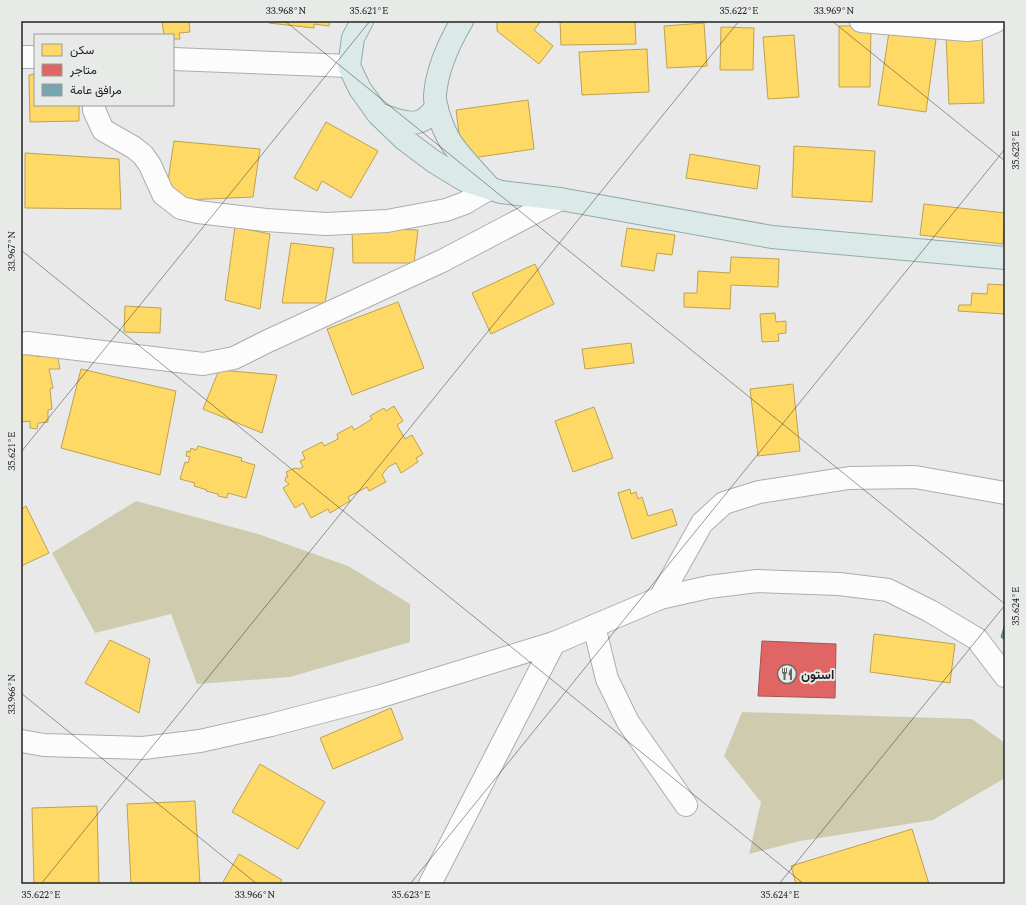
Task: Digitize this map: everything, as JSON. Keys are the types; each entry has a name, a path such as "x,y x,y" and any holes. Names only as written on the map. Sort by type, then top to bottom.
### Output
{"main road":[{"path":"362,21 353,38 348,66 360,89 378,114 405,140 432,161 464,180 501,192 560,199 772,237 1005,258"},
{"path":"462,21 450,41 440,71 435,97 442,126 452,144 490,188"},
{"path":"378,114 412,123 423,121 438,108"}],"street":[{"path":"861,21 967,30 977,29 996,21"},
{"path":"21,57 34,57"},
{"path":"174,59 348,66"},
{"path":"94,106 94,110 103,130 133,147 143,155 150,165 163,194 181,208 198,212 266,220 326,224 387,221 446,210 465,203 490,188"},
{"path":"21,344 27,343 203,364 234,358 442,261 560,199"},
{"path":"660,598 702,523 724,503 759,492 848,478 915,477 1005,493"},
{"path":"21,741 44,745 143,748 200,741 271,725 378,697 554,643 660,598 709,587 757,580 839,584 888,590 930,611 977,639 1005,676"},
{"path":"594,626 607,679 628,722 686,804"},
{"path":"430,884 554,643"}],"shaded area":[{"path":"136,501 258,534 348,566 410,604 410,642 290,677 197,684 171,614 95,633 52,553"},
{"path":"742,712 972,719 1005,743 1005,778 933,820 800,841 749,854 761,802 724,756"}],"building: سكن":[{"path":"162,21 189,21 190,32 179,33 180,39 174,39 174,34 164,34"},
{"path":"269,21 330,21 329,26 314,24 314,28 269,23"},
{"path":"497,21 541,21 534,30 553,46 539,64 497,31"},
{"path":"560,21 635,21 636,44 561,45"},
{"path":"704,23 707,66 667,68 664,26"},
{"path":"839,26 871,26 870,87 839,87"},
{"path":"721,27 754,28 753,70 720,70"},
{"path":"889,32 936,39 926,112 878,105"},
{"path":"794,35 799,97 768,99 763,37"},
{"path":"982,35 984,103 949,104 946,36"},
{"path":"647,49 649,92 582,95 579,52"},
{"path":"34,74 34,106 79,106 79,121 30,122 29,75"},
{"path":"528,100 534,149 472,158 461,149 456,110"},
{"path":"326,122 378,151 351,198 322,181 317,191 294,178"},
{"path":"174,141 260,149 253,197 183,200 167,187"},
{"path":"794,146 875,151 872,202 792,197"},
{"path":"25,153 119,159 121,209 25,208"},
{"path":"690,154 760,166 757,189 686,178"},
{"path":"924,204 1005,213 1003,244 920,235"},
{"path":"235,227 270,234 260,309 225,300"},
{"path":"352,228 418,230 414,263 353,263"},
{"path":"627,228 675,235 672,255 657,253 654,271 621,266"},
{"path":"291,243 334,248 325,303 282,303"},
{"path":"731,257 779,259 778,287 731,285 730,309 684,307 684,293 697,293 698,271 730,273"},
{"path":"535,264 554,304 491,334 472,293"},
{"path":"988,284 1005,285 1005,314 958,311 959,305 971,305 972,293 987,294"},
{"path":"398,302 424,368 352,395 327,329"},
{"path":"125,306 161,308 160,333 124,332"},
{"path":"775,313 776,322 786,321 786,333 778,334 779,341 762,342 760,314"},
{"path":"631,343 634,363 585,369 582,349"},
{"path":"36,349 37,357 41,356 41,353 57,354 60,369 49,369 53,388 50,389 52,409 48,410 48,422 38,423 37,429 30,428 30,421 21,422 21,355"},
{"path":"81,369 176,391 160,475 61,448"},
{"path":"219,370 277,375 262,433 203,409"},
{"path":"793,384 800,451 758,456 750,389"},
{"path":"394,406 403,421 397,425 405,439 412,435 423,454 416,458 418,462 401,473 396,463 388,467 382,475 386,482 369,491 367,487 348,497 350,501 330,513 328,509 311,518 303,503 295,508 283,488 289,484 285,481 286,477 288,477 286,472 295,468 299,469 303,467 300,461 305,459 302,452 322,442 324,446 338,439 337,434 352,426 354,430 372,419 370,416 384,408 386,411"},
{"path":"594,407 613,458 573,472 555,421"},
{"path":"198,446 242,458 241,461 255,465 246,498 228,493 227,498 218,496 218,494 194,486 195,483 180,479 185,462 188,463 190,457 186,456 187,451 190,452 191,448 196,450"},
{"path":"630,489 631,494 636,492 638,499 642,497 648,516 672,509 677,525 632,539 618,493"},
{"path":"26,506 49,553 21,566 21,509"},
{"path":"874,634 955,644 950,683 870,672"},
{"path":"110,640 150,659 139,713 85,683"},
{"path":"391,708 403,739 333,769 320,738"},
{"path":"260,764 325,802 298,849 232,812"},
{"path":"195,801 200,884 131,884 127,804"},
{"path":"97,806 99,884 34,884 32,808"},
{"path":"912,829 929,884 796,884 791,866"},
{"path":"239,854 282,880 279,884 222,884"}],"building: متاجر":[{"path":"762,641 836,644 835,698 758,696"}],"building: مرافق عامة":[{"path":"1005,624 1005,640 1001,637"}],"place":[{"name":"استون","path":"787,674"}]}
